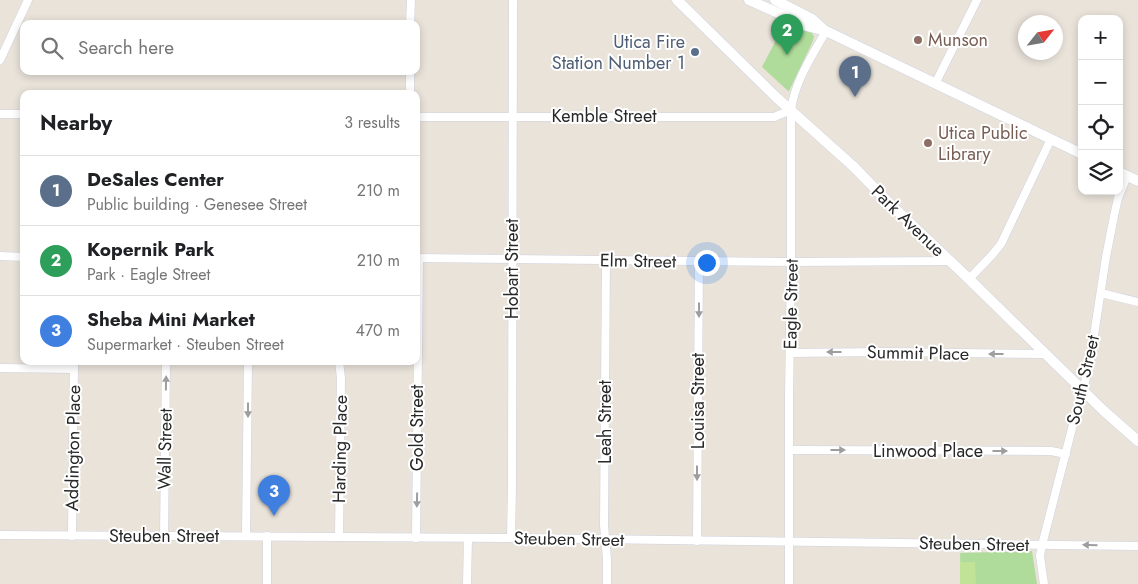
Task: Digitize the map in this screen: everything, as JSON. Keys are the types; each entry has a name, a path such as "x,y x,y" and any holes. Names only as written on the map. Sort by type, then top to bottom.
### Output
{"street":[{"path":"0,60 28,0"},
{"path":"410,20 411,0"},
{"name":"Hobart Street","path":"511,538 513,0"},
{"name":"Park Avenue","path":"678,0 791,110 854,167 1104,411 1138,441"},
{"path":"749,0 807,26 826,31 1078,152"},
{"path":"775,0 812,19 826,31"},
{"path":"935,84 977,0"},
{"name":"Eagle Street","path":"789,584 791,110 794,92 826,31"},
{"path":"410,75 410,90"},
{"name":"Kemble Street","path":"420,117 774,117 791,110"},
{"path":"0,114 20,114"},
{"path":"969,279 1001,244 1039,168 1051,139"},
{"path":"1123,174 1138,181"},
{"name":"South Street","path":"1044,584 1040,556 1042,545 1089,368 1119,195"},
{"path":"0,256 20,256"},
{"name":"Elm Street","path":"420,258 606,261 951,261"},
{"name":"Leah Street","path":"606,261 604,526 606,584"},
{"name":"Louisa Street","path":"697,541 699,261"},
{"path":"1101,292 1138,302"},
{"name":"Summit Place","path":"790,352 1045,354"},
{"path":"0,368 74,365"},
{"name":"Addington Place","path":"72,536 74,365"},
{"name":"Wall Street","path":"164,537 166,365"},
{"path":"246,536 248,365"},
{"name":"Harding Place","path":"339,365 341,378 339,537"},
{"name":"Gold Street","path":"416,538 417,365"},
{"name":"Linwood Place","path":"789,450 1051,451 1066,454"},
{"name":"Steuben Street","path":"0,535 511,538 1138,546"},
{"path":"267,536 267,584"},
{"path":"467,584 468,538"}],"green space":[{"path":"786,21 812,33 814,37 789,91 762,67"},
{"path":"1032,551 1037,584 961,584 960,553"},
{"path":"960,562 975,562 976,584 960,584"}],"place":[{"name":"Munson","path":"918,40"},
{"name":"Utica Fire Station Number 1","path":"695,52"},
{"name":"Kopernik Park","path":"787,55"},
{"name":"DeSales Center","path":"855,97"},
{"name":"Utica Public Library","path":"928,143"},
{"name":"Sheba Mini Market","path":"274,516"}]}
